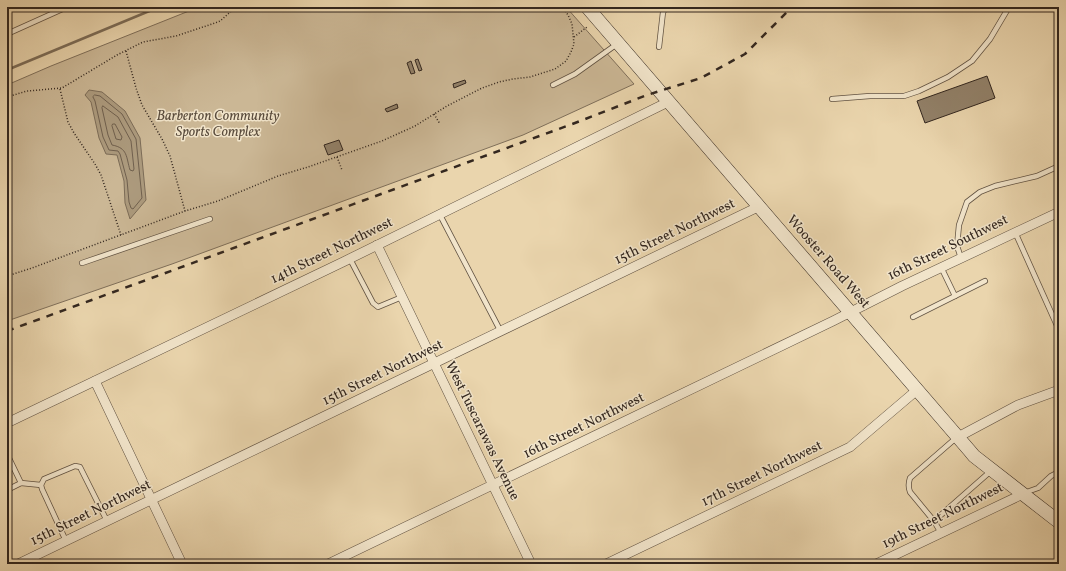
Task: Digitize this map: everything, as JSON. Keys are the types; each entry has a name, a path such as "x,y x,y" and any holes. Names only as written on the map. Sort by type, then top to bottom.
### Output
{"main road":[{"name":"Wooster Road West","path":"587,7 974,456 1059,522"}],"street":[{"name":"14th Street Northwest","path":"7,423 350,259 668,102"},
{"name":"15th Street Northwest","path":"18,564 760,206"},
{"name":"16th Street Southwest","path":"851,312 941,267 1059,212"},
{"name":"West Tuscarawas Avenue","path":"377,245 531,564"},
{"name":"16th Street Northwest","path":"328,564 851,312"},
{"path":"95,381 182,564"},
{"name":"17th Street Northwest","path":"606,564 850,447 917,390"},
{"path":"958,437 1018,405 1059,390"},
{"name":"19th Street Northwest","path":"876,564 1023,494"}],"lane":[{"path":"7,34 67,7"},
{"path":"659,47 663,12 667,7"},
{"path":"832,99 870,96 904,96 919,91 948,77 972,61 990,39 1009,7"},
{"path":"553,85 575,74 618,43"},
{"path":"962,258 957,246 959,225 967,202 980,192 995,186 1037,176 1059,166"},
{"path":"440,215 501,332"},
{"path":"82,263 210,219"},
{"path":"1015,232 1059,330"},
{"path":"350,259 373,303 378,307 402,297"},
{"path":"941,267 955,296"},
{"path":"913,317 986,281"},
{"path":"941,533 934,521 910,492 908,487 910,478 958,437"},
{"path":"7,454 21,483"},
{"path":"66,541 42,490 41,484 44,479 76,466 80,467 107,521"},
{"path":"934,521 992,470"},
{"path":"1023,494 1038,488 1051,476 1059,472"},
{"path":"7,490 21,483 41,484"}],"path":[{"path":"7,97 27,91 60,89 126,51 147,41 176,36 215,23 220,21 236,7"},
{"path":"7,276 185,211 218,201 278,176 392,137 482,88 513,79 546,73 555,69 566,61 574,44 572,24 562,7"},
{"path":"574,37 587,27"},
{"path":"126,51 142,105 170,156 185,211"},
{"path":"60,89 68,122 102,175 121,234"},
{"path":"434,114 440,124"},
{"path":"337,157 342,170"}],"green space":[{"name":"Barberton Community Sports Complex","path":"199,7 566,7 634,84 523,135 172,264 7,321 7,85"}],"water":[{"path":"89,90 102,92 125,111 140,138 146,200 130,219 125,203 124,181 117,155 106,154 99,138 91,102 85,95"}],"building":[{"path":"7,7 18,7 8,12 11,19 7,21"},
{"path":"418,59 422,70 419,71 415,60"},
{"path":"411,61 415,73 411,74 407,63"},
{"path":"987,76 995,98 925,123 917,101"},
{"path":"465,80 466,83 454,88 453,84"},
{"path":"397,104 398,108 387,112 385,109"},
{"path":"339,140 343,150 328,155 324,145"}],"waterway":[{"path":"7,70 159,7"}],"railway":[{"path":"7,331 575,123 647,95 701,78 745,54 792,7"}]}
